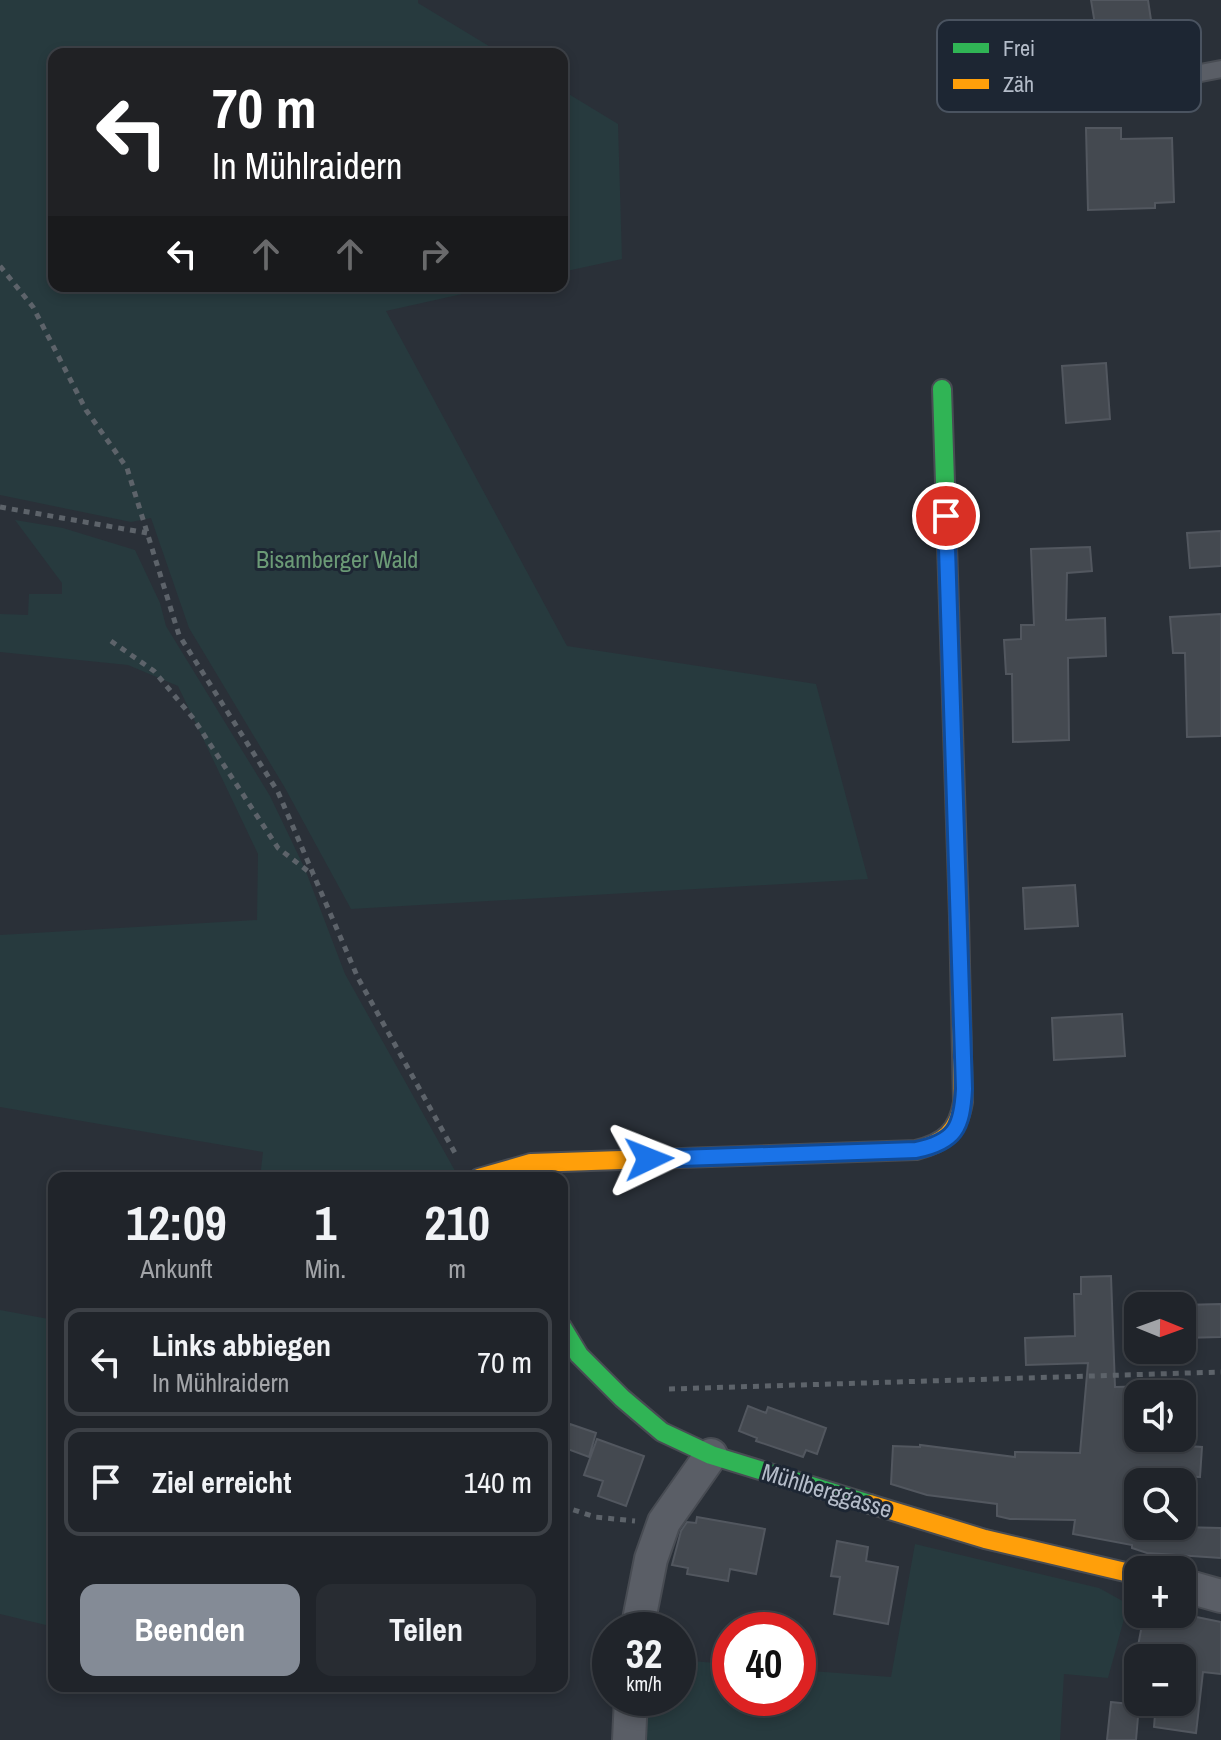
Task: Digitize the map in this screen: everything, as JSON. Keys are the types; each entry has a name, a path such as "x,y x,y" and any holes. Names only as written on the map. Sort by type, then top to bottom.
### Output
{"street":[{"path":"500,1172 531,1163 916,1150 938,1145 955,1133 963,1114 964,1089 942,389"},
{"name":"Mühlberggasse","path":"568,1337 579,1355 662,1432 711,1455 985,1539 1124,1572"},
{"path":"641,1612 651,1559 664,1522 711,1455"},
{"path":"1196,1589 1221,1596"},
{"path":"629,1740 630,1716"}],"lane":[{"path":"1201,73 1221,69"}],"path":[{"path":"0,266 33,307 86,410 127,468 179,635 278,792 358,978 462,1165"},
{"path":"0,507 147,533"},
{"path":"111,641 154,671 193,718 278,848 314,875"},
{"path":"622,1398 641,1390 1221,1372"},
{"path":"568,1508 616,1520 664,1522"}],"green space":[{"name":"Bisamberger Wald","path":"0,0 418,0 418,3 492,48 48,48 48,292 471,292 386,311 567,646 816,684 868,879 351,909 285,788 189,628 151,518 131,522 0,495"},
{"path":"568,94 618,124 622,259 568,271"},
{"path":"15,520 63,528 135,550 160,603 166,626 270,796 305,869 345,974 456,1172 261,1172 263,1152 0,1107 0,935 257,920 258,854 178,686 128,665 0,652 0,614 28,615 29,594 62,594 62,583"},
{"path":"0,1310 48,1319 48,1626 0,1614"},
{"path":"915,1544 1099,1588 1124,1602 1124,1619 1108,1678 1064,1674 1060,1740 636,1740 638,1716 696,1716 696,1661 712,1663 712,1716 816,1716 816,1671 891,1677"}],"building":[{"path":"1091,0 1148,0 1151,20 1094,20"},
{"path":"1086,128 1121,128 1121,139 1172,138 1174,202 1155,203 1155,208 1088,210"},
{"path":"1106,363 1110,419 1066,423 1062,366"},
{"path":"1221,531 1221,566 1190,568 1187,533"},
{"path":"1090,547 1092,571 1067,573 1066,620 1105,618 1106,656 1068,658 1069,740 1013,742 1012,674 1006,674 1004,640 1021,639 1021,625 1034,625 1031,549"},
{"path":"1221,614 1221,736 1187,737 1185,653 1173,653 1170,617"},
{"path":"1075,885 1078,926 1025,929 1023,888"},
{"path":"1122,1014 1125,1056 1054,1060 1052,1018"},
{"path":"1111,1276 1115,1387 1124,1387 1124,1452 1196,1452 1196,1447 1202,1447 1200,1477 1196,1477 1196,1468 1124,1468 1124,1540 1196,1540 1196,1527 1221,1528 1221,1558 1147,1553 1132,1548 1132,1545 1073,1534 1075,1520 1010,1519 997,1516 997,1504 927,1495 891,1484 893,1446 920,1445 1015,1457 1015,1452 1080,1453 1088,1363 1026,1365 1025,1338 1075,1336 1074,1294 1081,1294 1081,1277"},
{"path":"1221,1304 1221,1337 1196,1338 1196,1305"},
{"path":"748,1406 766,1413 768,1407 826,1428 817,1454 806,1450 803,1457 756,1441 757,1438 739,1431"},
{"path":"570,1424 596,1433 589,1457 568,1449"},
{"path":"597,1439 644,1456 626,1506 598,1496 603,1481 584,1475"},
{"path":"697,1517 765,1529 756,1574 730,1569 728,1581 687,1574 688,1568 672,1565 681,1531 687,1522 696,1523"},
{"path":"837,1541 868,1547 866,1561 898,1567 888,1624 834,1614 840,1577 831,1576"},
{"path":"1196,1617 1221,1622 1221,1674 1203,1672 1196,1733 1154,1727 1155,1716 1196,1716 1196,1644 1138,1644 1141,1628 1196,1628"},
{"path":"1111,1702 1124,1703 1124,1716 1138,1716 1136,1740 1107,1740"}],"traffic: fast":[{"path":"942,389 959,917"},
{"path":"568,1337 579,1355 662,1432 711,1455 870,1504"}],"traffic: slow":[{"path":"500,1172 531,1163 916,1150 942,1140 953,1129 963,1102 959,917"},
{"path":"870,1504 985,1539 1124,1572"}],"route":[{"path":"649,1159 916,1150 938,1145 955,1133 963,1114 964,1089 946,516"}]}
